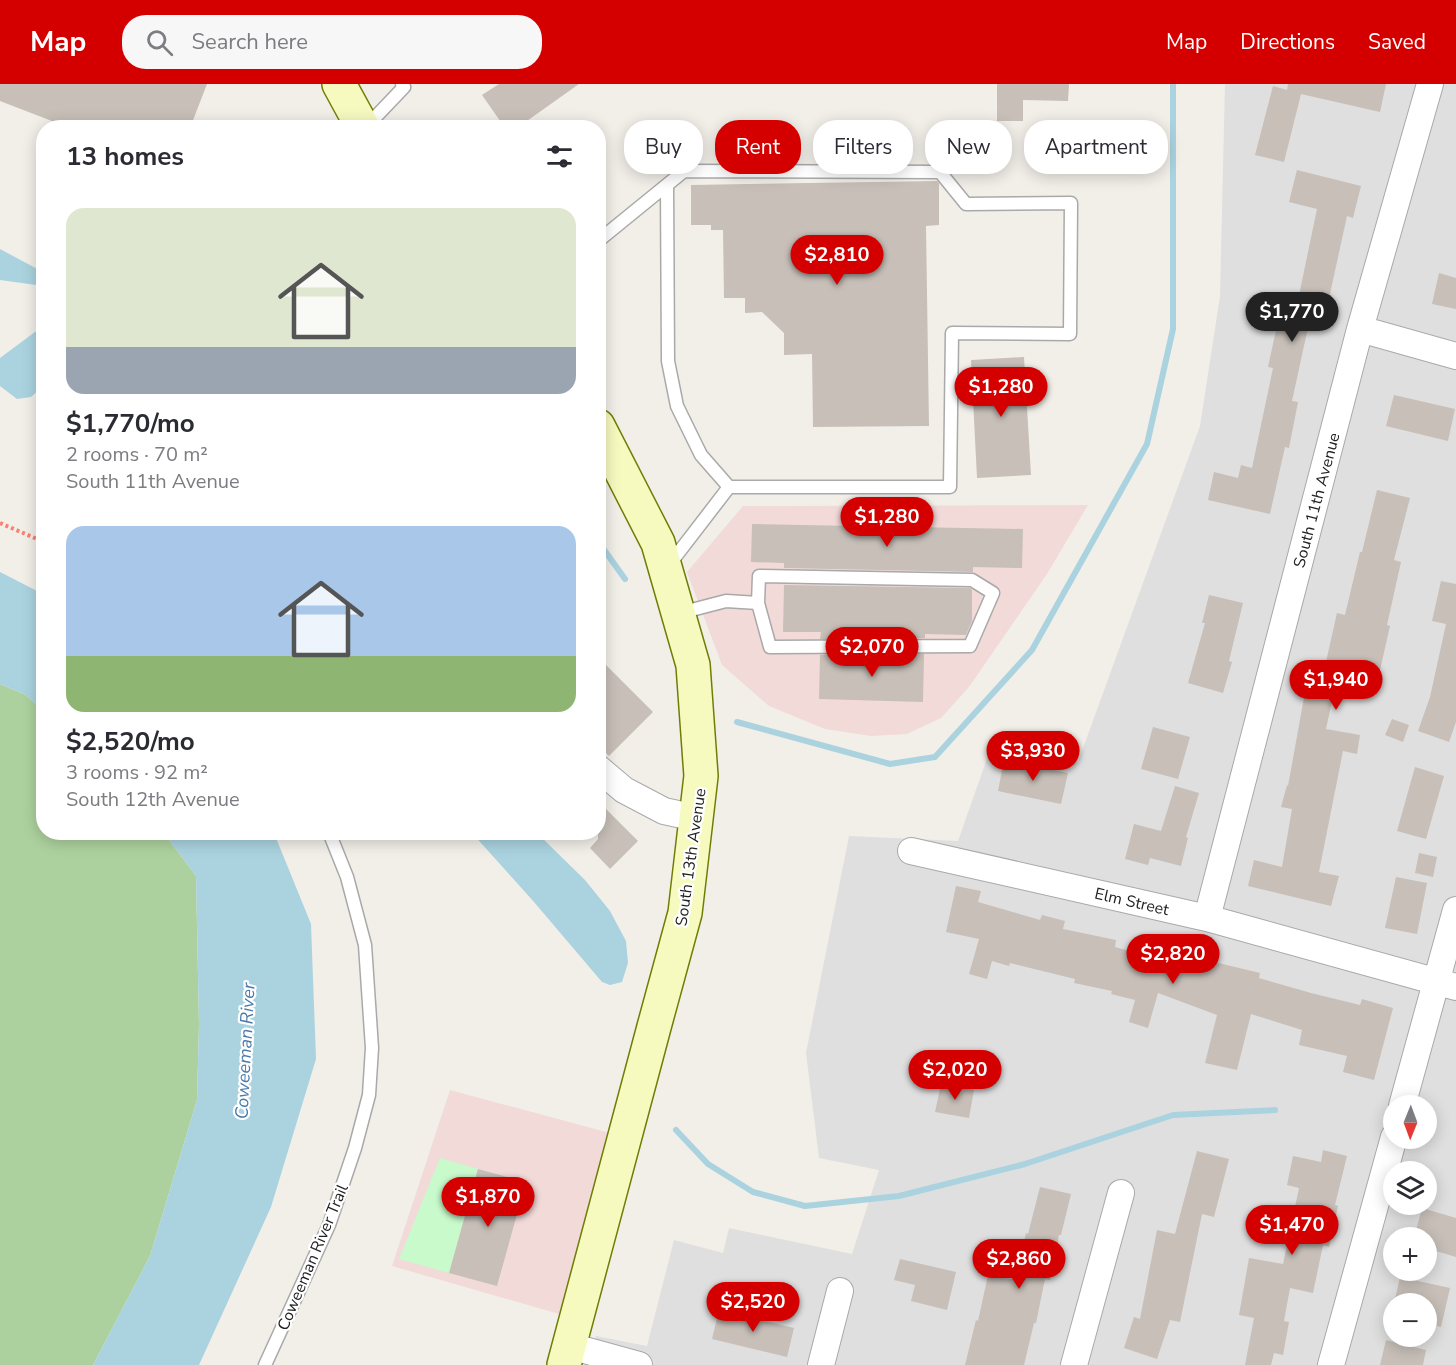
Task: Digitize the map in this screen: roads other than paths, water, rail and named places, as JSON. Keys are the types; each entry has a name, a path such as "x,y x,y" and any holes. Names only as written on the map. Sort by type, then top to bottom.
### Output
{"main road":[{"path":"339,84 359,120"},
{"name":"South 13th Avenue","path":"567,1356 686,913 701,776 693,665 679,614 658,543 606,442"}],"street":[{"name":"South 11th Avenue","path":"1207,918 1360,329 1430,84"},
{"path":"1360,329 1456,356"},
{"path":"606,775 624,790 664,811 696,818"},
{"name":"Elm Street","path":"911,851 1207,918 1446,984"},
{"path":"1406,1095 1446,984 1456,910"},
{"path":"1331,1365 1391,1149"},
{"path":"1074,1365 1120,1192"},
{"path":"821,1365 840,1291"},
{"path":"567,1356 625,1363"}],"lane":[{"path":"372,120 404,87 402,84"},
{"path":"606,234 667,184 684,171 940,172 966,204 1071,203 1070,334 952,333 950,487 729,487 700,454 677,405 668,361 667,184"},
{"path":"666,570 729,487"},
{"path":"759,576 972,580 993,593 970,646 770,647 758,603 759,576"},
{"path":"679,614 726,601 758,603"},
{"name":"Coweeman River Trail","path":"265,1365 329,1225 355,1148 369,1095 372,1048 365,945 347,877 332,840"}],"water":[{"path":"0,249 36,268 36,285 0,280"},
{"path":"36,331 36,392 31,397 17,399 0,386 0,358"},
{"path":"0,572 36,590 36,704 26,695 0,684"},
{"name":"Coweeman River","path":"169,840 277,840 311,924 316,1059 271,1207 199,1365 93,1365 150,1256 197,1100 199,1024 196,876"},
{"path":"478,840 544,840 585,880 610,911 626,941 628,963 622,982 610,985 602,982"}],"waterway":[{"path":"737,722 890,764 935,757 1032,650 1147,444 1173,329 1173,84"},
{"path":"606,552 625,579"},
{"path":"676,1130 708,1164 753,1192 805,1206 899,1196 1025,1164 1173,1115 1275,1110"}]}
